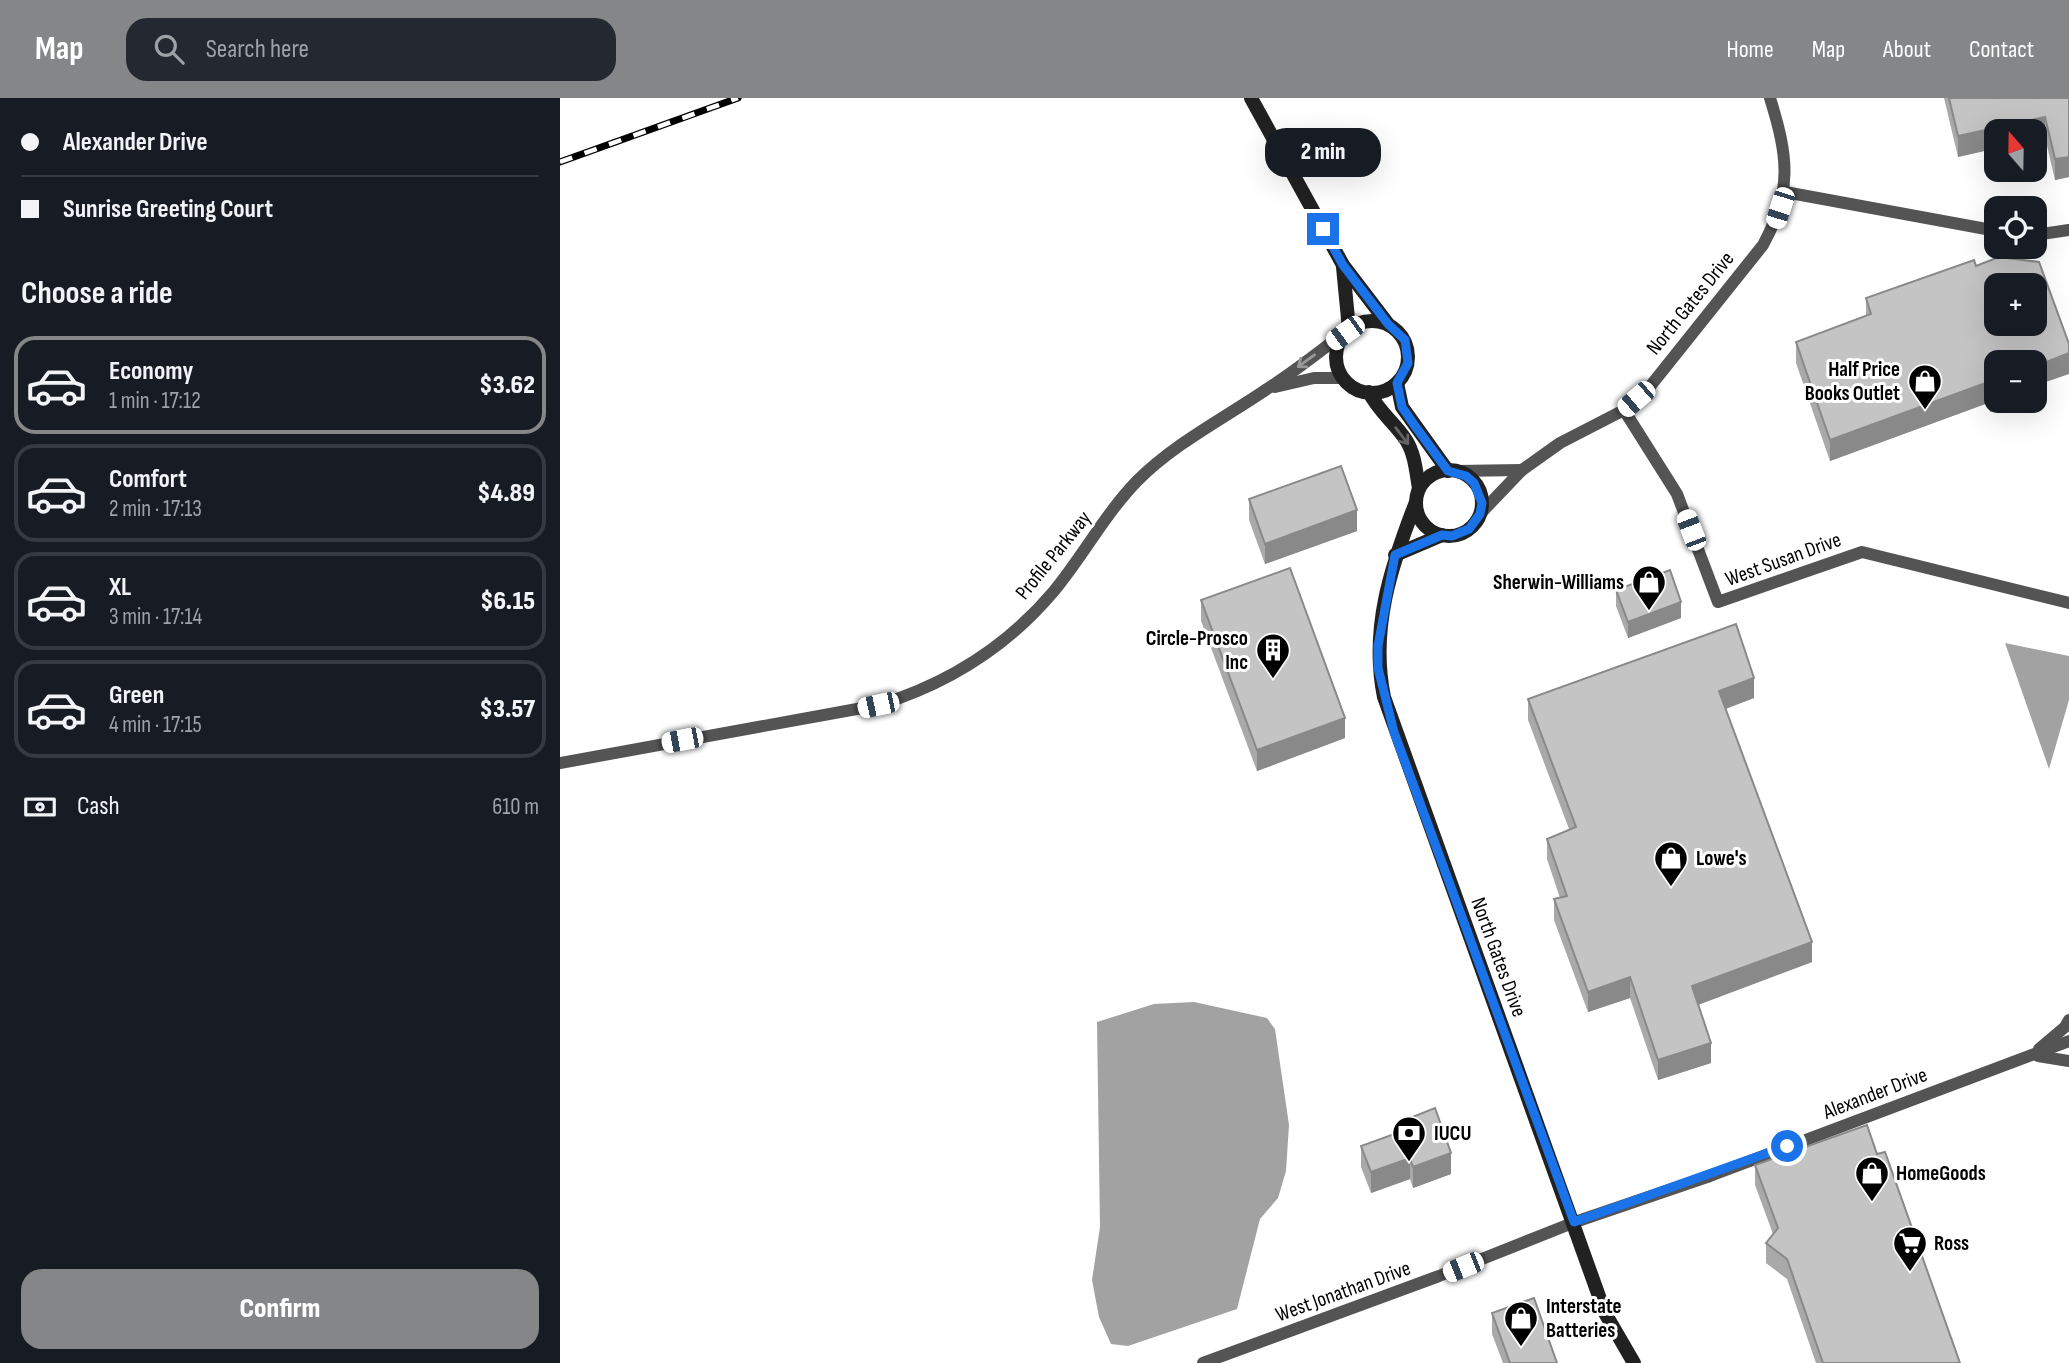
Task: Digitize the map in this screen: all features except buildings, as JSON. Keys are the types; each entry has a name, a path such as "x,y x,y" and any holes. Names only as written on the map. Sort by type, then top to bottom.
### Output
{"street":[{"path":"1251,98 1343,265 1388,324 1405,340 1408,363 1397,383 1387,390 1368,392 1352,387 1343,378 1336,356 1347,331 1343,265"},
{"name":"North Gates Drive","path":"1480,514 1522,470 1560,443 1624,410 1648,389 1763,245 1775,223 1785,192 1781,133 1770,98"},
{"path":"1785,192 1984,229"},
{"path":"2047,233 2069,230"},
{"path":"1347,331 1365,321 1388,324"},
{"name":"Profile Parkway","path":"560,763 834,715 921,692 999,646 1054,591 1136,482 1171,451 1268,389 1347,331"},
{"name":"Profile Parkway","path":"1268,389 1314,378 1343,378"},
{"path":"1368,392 1376,407 1406,440 1413,455 1420,520 1433,532 1442,535 1452,536 1469,529 1480,514 1480,492 1466,476 1452,471 1402,407 1397,383"},
{"name":"West Susan Drive","path":"1624,410 1677,494 1718,602 1862,552 2069,603"},
{"path":"1418,495 1431,476 1452,471 1522,470"},
{"name":"North Gates Drive","path":"1418,495 1395,555 1378,637 1378,668 1384,697 1605,1313 1634,1363"},
{"path":"1395,555 1442,535"},
{"name":"Alexander Drive","path":"2030,1056 2065,1027 2069,1020"},
{"name":"Alexander Drive","path":"1574,1222 1710,1176 2069,1041"},
{"name":"Alexander Drive","path":"2030,1056 2058,1057 2069,1061"},
{"name":"West Jonathan Drive","path":"1203,1363 1439,1276 1574,1222"}],"shaded area":[{"path":"2005,643 2069,656 2069,700 2049,769"},
{"path":"1194,1002 1267,1018 1275,1029 1289,1125 1286,1171 1278,1198 1260,1219 1237,1309 1128,1346 1111,1344 1099,1317 1092,1280 1100,1227 1097,1022 1154,1004"}],"railway":[{"path":"560,162 738,98"}],"place":[{"name":"Half Price Books Outlet","path":"1925,411"},
{"name":"Sherwin-Williams","path":"1649,612"},
{"name":"Circle-Prosco Inc","path":"1273,680"},
{"name":"Lowe's","path":"1671,888"},
{"name":"IUCU","path":"1409,1163"},
{"name":"HomeGoods","path":"1872,1203"},
{"name":"Ross","path":"1910,1273"},
{"name":"Interstate Batteries","path":"1521,1348"}],"route":[{"path":"1323,229 1343,265 1388,324 1405,340 1408,363 1397,383 1402,407 1448,471 1456,471 1466,476 1480,492 1480,514 1469,529 1452,536 1442,535 1395,555 1379,628 1378,668 1394,732 1574,1222 1710,1176 1787,1146"}]}
